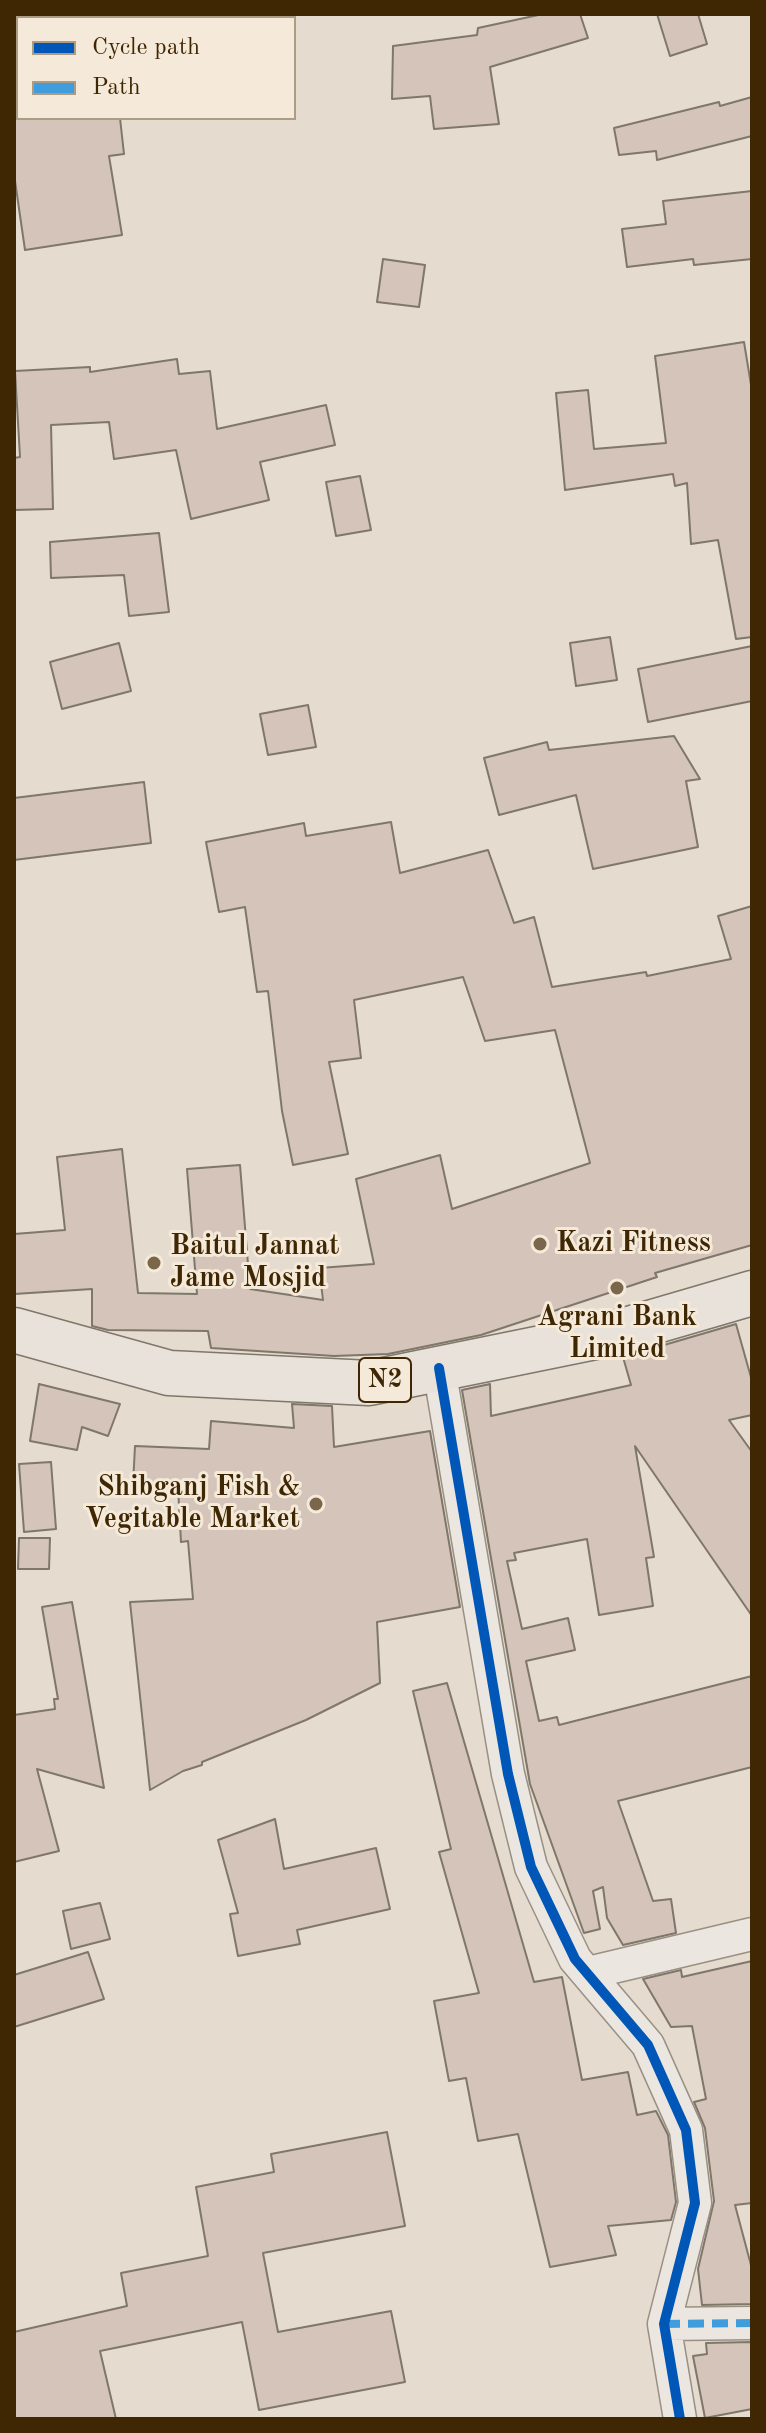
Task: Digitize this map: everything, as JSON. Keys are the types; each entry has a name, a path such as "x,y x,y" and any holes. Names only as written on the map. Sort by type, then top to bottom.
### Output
{"highway":[{"name":"N2","path":"14,1330 169,1373 369,1383 615,1333 752,1293"}],"street":[{"path":"439,1368 508,1774 531,1867 575,1959 648,2045 686,2130 695,2203 664,2324 680,2419"},
{"path":"588,1973 752,1934"},
{"path":"664,2324 752,2323"}],"building":[{"path":"543,14 580,14 588,38 490,67 499,124 434,129 430,96 392,99 393,46 477,35 478,28"},
{"path":"657,14 698,14 707,44 670,56"},
{"path":"752,97 752,136 657,160 656,151 619,155 614,128"},
{"path":"14,118 120,120 124,154 109,156 122,235 25,250 14,174"},
{"path":"752,191 752,259 694,265 693,259 627,267 622,229 666,224 663,201"},
{"path":"383,259 425,265 419,307 377,302"},
{"path":"744,342 752,391 752,637 736,639 718,540 691,544 687,483 675,486 673,474 565,490 556,393 588,390 594,449 666,443 655,356"},
{"path":"177,359 179,374 210,371 217,429 326,405 335,445 260,462 269,500 191,519 176,450 114,459 109,422 51,425 53,509 14,510 14,458 20,457 15,371 90,367 90,372"},
{"path":"360,476 371,530 336,536 326,482"},
{"path":"159,533 169,612 129,616 124,575 51,578 50,542"},
{"path":"610,637 617,680 576,686 570,643"},
{"path":"119,643 131,691 62,709 50,662"},
{"path":"752,646 752,701 648,722 638,669"},
{"path":"308,705 316,747 268,755 260,714"},
{"path":"674,736 700,779 686,781 698,847 593,869 576,795 499,815 484,758 547,742 549,750"},
{"path":"144,782 151,843 14,860 14,798"},
{"path":"391,822 400,873 488,850 514,923 534,917 552,987 646,972 647,976 731,959 718,916 752,906 752,1245 655,1273 657,1277 481,1335 388,1354 334,1356 211,1348 208,1331 108,1330 92,1326 92,1289 14,1294 14,1234 65,1230 57,1157 122,1149 138,1293 197,1294 187,1169 240,1165 250,1289 323,1300 319,1268 374,1264 356,1179 440,1155 452,1209 590,1163 555,1030 485,1041 463,977 354,1000 361,1058 329,1062 348,1154 293,1165 282,1111 268,991 257,992 245,907 219,912 206,842 304,823 306,836"},
{"path":"736,1324 752,1381 752,1415 729,1420 752,1452 752,1616 635,1446 654,1557 646,1558 653,1606 599,1615 587,1539 514,1553 516,1560 507,1561 522,1629 568,1618 575,1650 526,1661 539,1721 557,1717 559,1725 752,1676 752,1767 618,1801 653,1901 671,1899 676,1933 623,1945 607,1918 603,1887 593,1891 600,1929 584,1933 530,1784 462,1390 490,1384 491,1416 631,1385 623,1357"},
{"path":"39,1384 120,1404 108,1436 82,1427 77,1450 30,1441"},
{"path":"292,1404 332,1406 334,1447 430,1431 460,1607 377,1622 380,1683 306,1720 202,1762 202,1765 183,1771 150,1790 130,1602 193,1599 188,1541 181,1542 178,1487 133,1485 135,1446 209,1449 211,1421 294,1428"},
{"path":"51,1462 56,1529 24,1532 19,1464"},
{"path":"19,1538 50,1538 49,1569 18,1569"},
{"path":"72,1602 104,1788 37,1769 59,1851 14,1862 14,1715 55,1709 54,1699 58,1699 42,1607"},
{"path":"447,1683 534,1982 562,1977 582,2080 628,2072 637,2115 656,2111 668,2135 676,2202 671,2220 608,2226 616,2255 550,2267 518,2134 478,2141 466,2078 449,2081 434,2001 479,1993 439,1852 451,1849 413,1691"},
{"path":"275,1819 284,1869 376,1848 390,1909 297,1930 300,1944 238,1956 230,1914 238,1913 218,1840"},
{"path":"100,1903 110,1939 71,1949 63,1911"},
{"path":"88,1952 104,1999 14,2027 14,1975"},
{"path":"752,1961 752,2203 735,2205 752,2269 752,2304 702,2305 698,2269 714,2201 705,2128 694,2102 706,2099 692,2026 671,2027 643,1979 681,1970 682,1977"},
{"path":"387,2132 405,2226 263,2253 278,2332 391,2311 405,2382 259,2410 242,2322 100,2351 116,2419 14,2419 14,2332 127,2306 121,2273 208,2256 196,2187 274,2172 271,2154"},
{"path":"752,2342 752,2409 705,2418 693,2356 707,2354 706,2343"}],"marked path":[{"path":"664,2324 752,2323"}],"cycle path":[{"path":"439,1368 508,1774 531,1867 575,1959 648,2045 686,2130 695,2203 664,2324 680,2419"}],"place":[{"name":"Kazi Fitness","path":"540,1244"},
{"name":"Baitul Jannat Jame Mosjid","path":"154,1263"},
{"name":"Agrani Bank Limited","path":"617,1288"},
{"name":"Shibganj Fish & Vegitable Market","path":"316,1504"}]}
